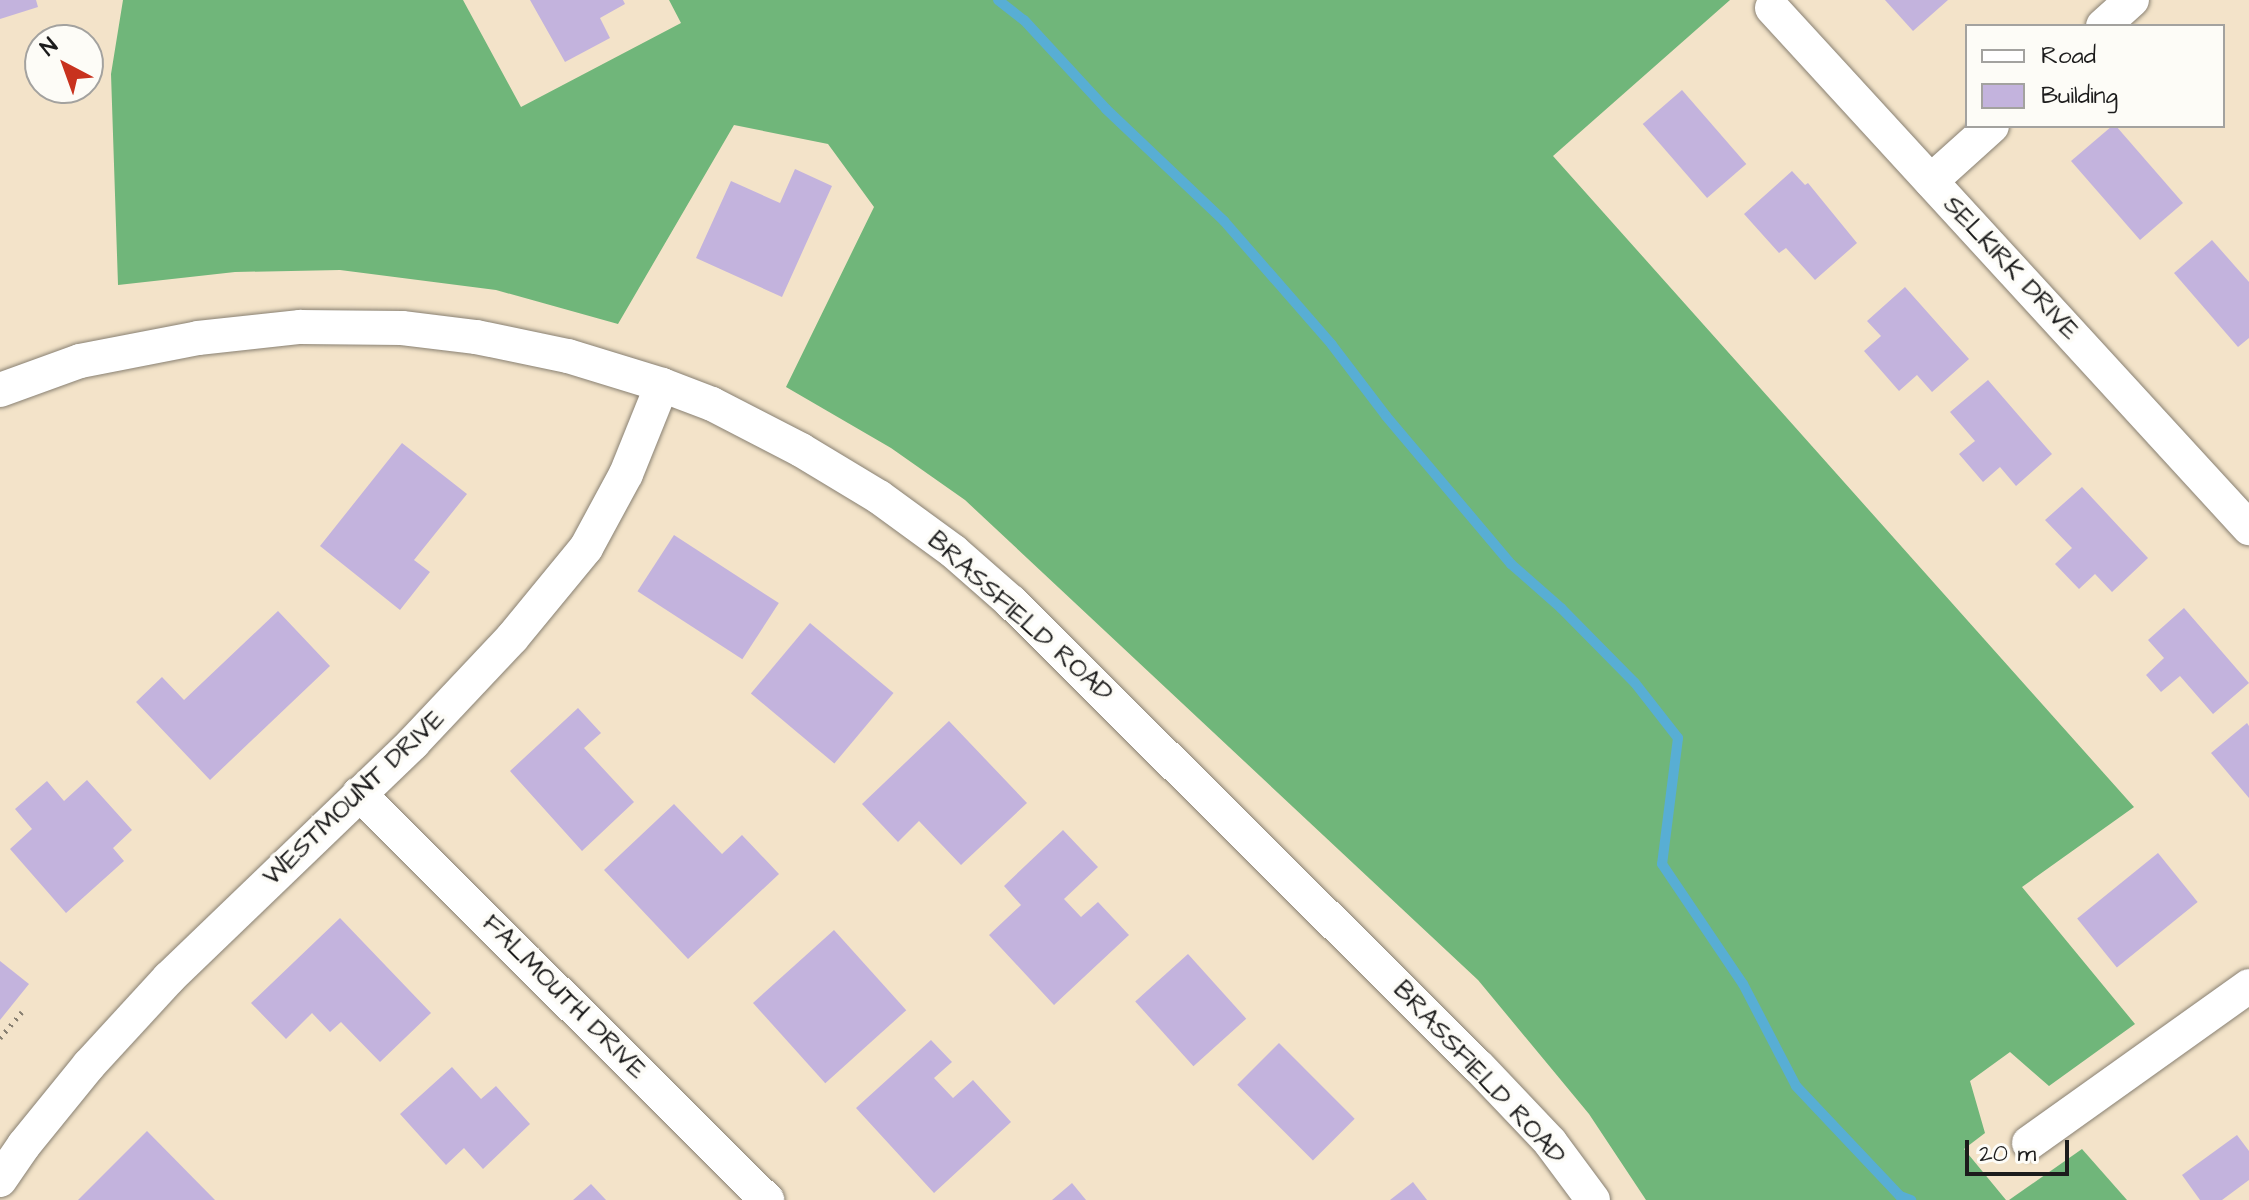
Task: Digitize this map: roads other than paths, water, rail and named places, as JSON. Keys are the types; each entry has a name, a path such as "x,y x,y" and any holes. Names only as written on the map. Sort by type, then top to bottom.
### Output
{"street":[{"path":"2105,24 2132,0"},
{"name":"SELKIRK DRIVE","path":"1772,8 2249,528"},
{"path":"1931,181 1990,128"},
{"name":"BRASSFIELD ROAD","path":"0,390 80,361 198,338 300,327 402,328 476,337 568,356 712,404 801,450 879,497 953,551 1088,676 1478,1066 1550,1142 1593,1200"},
{"name":"WESTMOUNT DRIVE","path":"0,1180 24,1145 89,1065 169,978 492,660 586,548 626,474 662,385"},
{"name":"FALMOUTH DRIVE","path":"359,794 767,1200"},
{"path":"2029,1143 2249,986"}],"waterway":[{"path":"998,0 1024,20 1106,109 1224,221 1332,345 1386,416 1511,564 1561,608 1635,683 1678,738 1662,864 1743,984 1796,1086 1900,1196 1911,1200"}]}
